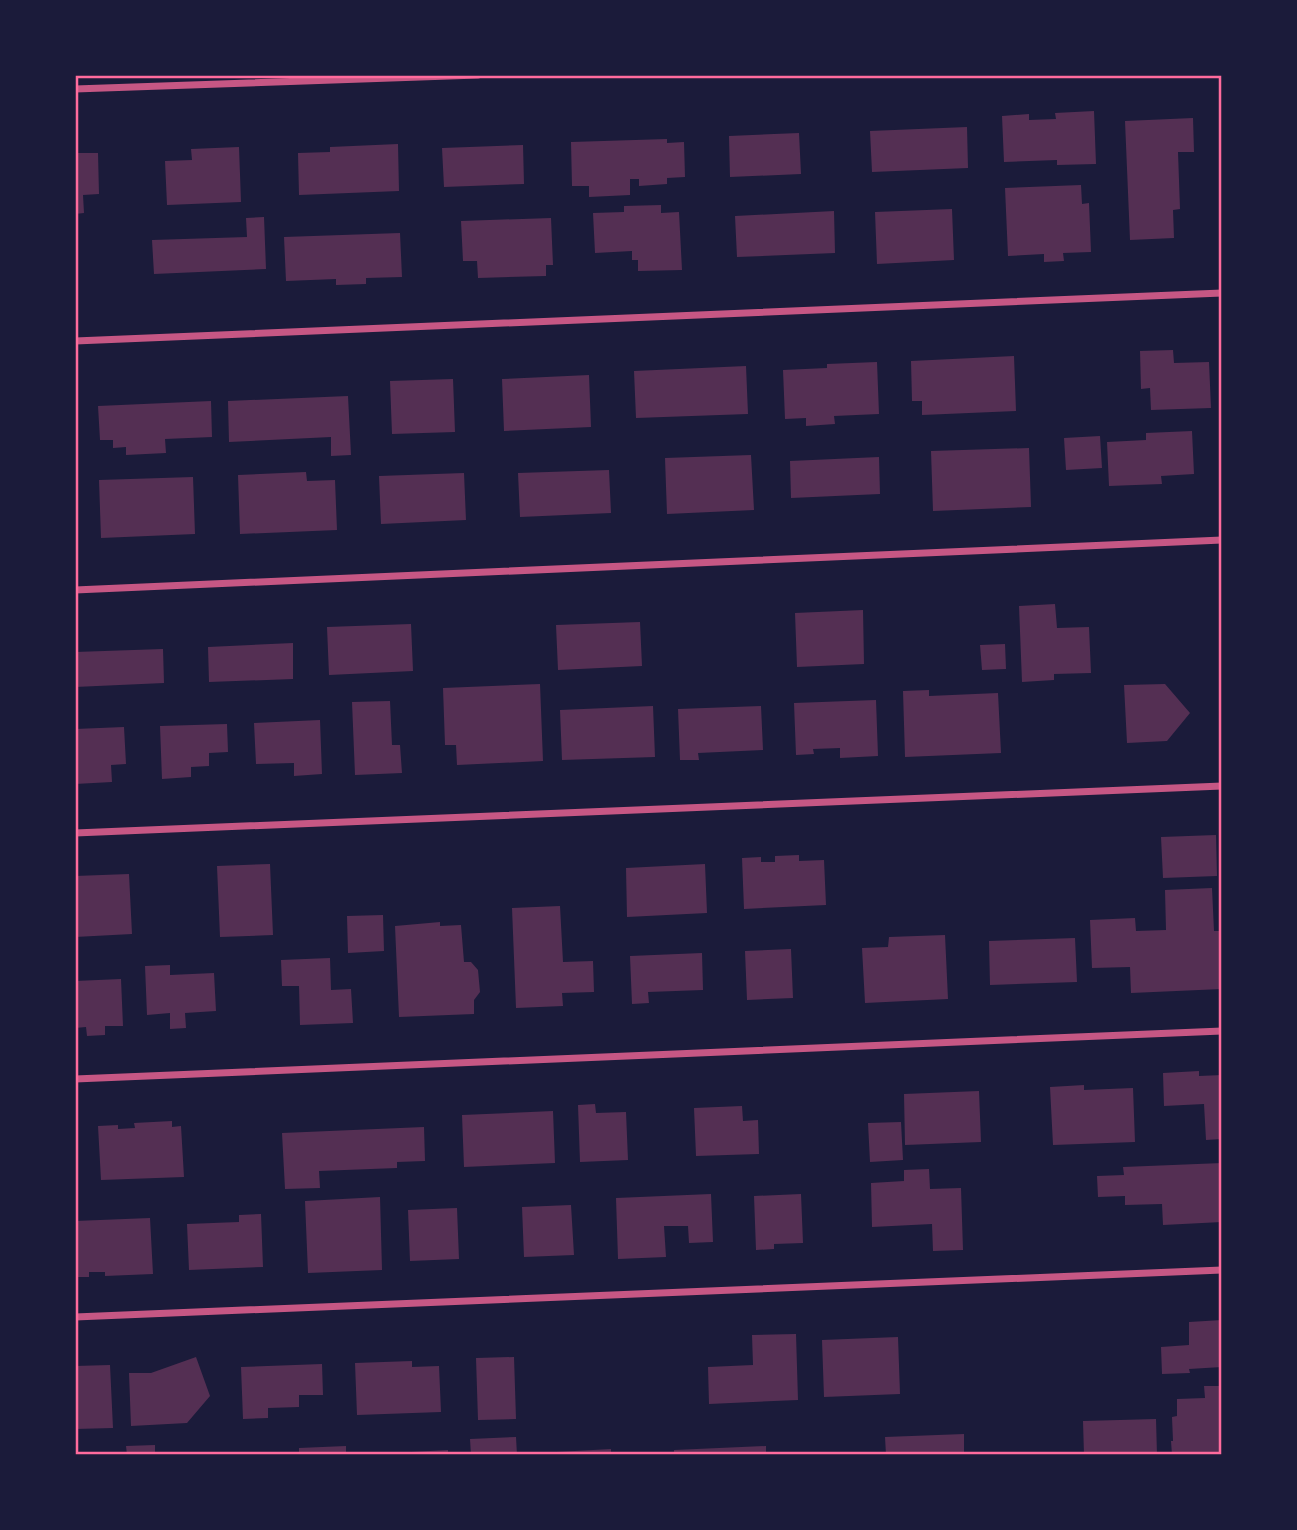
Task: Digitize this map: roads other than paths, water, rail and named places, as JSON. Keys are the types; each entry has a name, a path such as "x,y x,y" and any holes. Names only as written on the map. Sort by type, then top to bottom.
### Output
{"street":[{"path":"75,89 478,75"},
{"path":"75,341 1222,293"},
{"path":"75,590 1222,540"},
{"path":"75,833 1222,786"},
{"path":"75,1079 1222,1031"},
{"path":"75,1317 1222,1270"}]}
